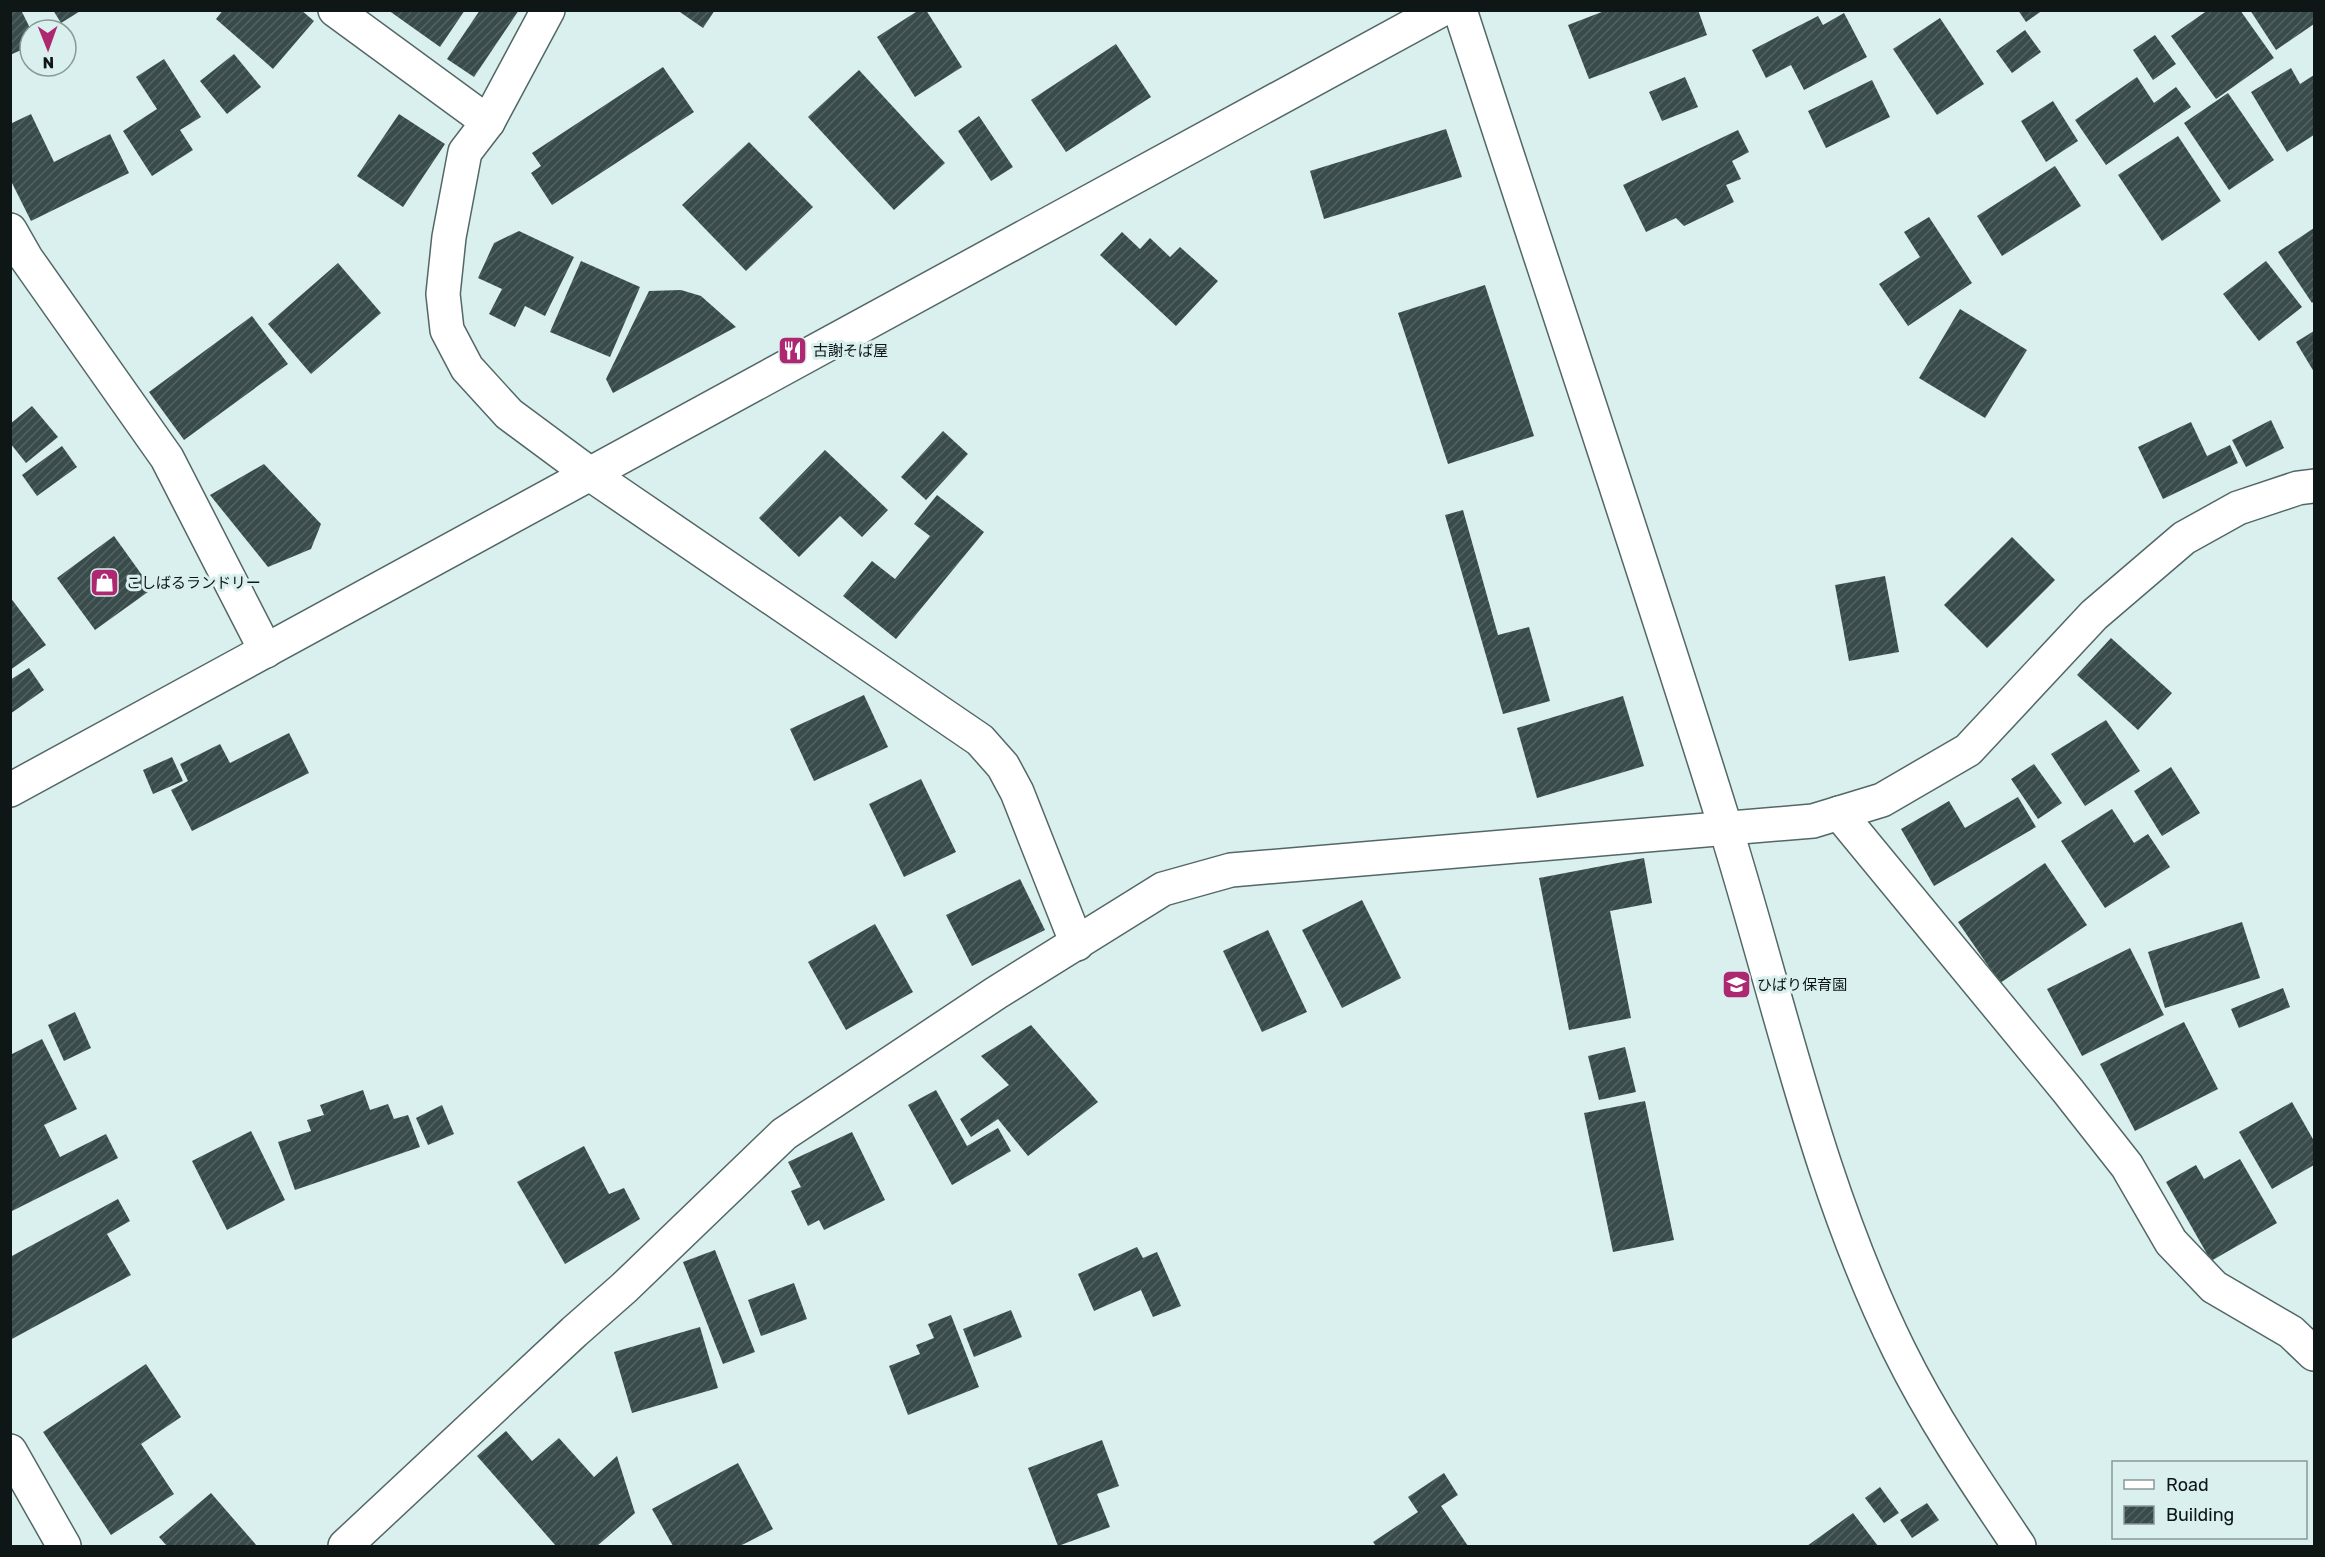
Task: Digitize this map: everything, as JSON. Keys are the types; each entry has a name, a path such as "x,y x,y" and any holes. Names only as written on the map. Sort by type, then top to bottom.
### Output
{"street":[{"path":"335,10 488,122"},
{"path":"548,10 488,122 465,152 449,237 443,294 447,330 467,368 509,414 590,474 980,740 1003,766 1017,792 1077,944"},
{"path":"10,790 1441,10"},
{"path":"1460,10 1725,828 1821,1157 1845,1224 1899,1349 1950,1443 2019,1546"},
{"path":"10,230 26,258 167,458 266,651"},
{"path":"345,1546 624,1288 784,1134 996,993 1163,889 1231,870 1813,821 1882,800 1968,750 2094,615 2184,538 2238,508 2298,488 2314,486"},
{"path":"1839,813 2061,1082 2127,1166 2171,1242 2214,1287 2291,1332 2314,1354"},
{"path":"10,1451 64,1546"}],"building":[{"path":"10,10 21,10 25,18 18,18 18,51 10,55"},
{"path":"53,10 82,10 69,18 58,18"},
{"path":"223,10 301,10 314,21 273,69 216,19"},
{"path":"388,10 465,10 440,47"},
{"path":"480,10 519,10 474,77 447,59"},
{"path":"677,10 715,10 703,28"},
{"path":"919,10 926,10 962,67 915,97 877,37"},
{"path":"1607,10 1698,10 1707,35 1589,79 1568,25"},
{"path":"2018,10 2043,10 2026,22"},
{"path":"2208,10 2240,10 2274,58 2216,99 2171,36"},
{"path":"2250,10 2314,10 2314,24 2276,50"},
{"path":"1844,13 1867,57 1804,90 1791,65 1766,78 1752,50 1818,16 1823,25"},
{"path":"1940,18 1984,84 1937,115 1893,49"},
{"path":"2025,30 2041,52 2012,73 1996,51"},
{"path":"2155,35 2176,64 2153,80 2133,50"},
{"path":"1116,44 1151,97 1066,152 1031,100"},
{"path":"234,54 261,87 227,114 200,81"},
{"path":"164,59 201,117 180,130 193,150 152,176 123,131 157,109 136,77"},
{"path":"663,67 694,112 552,205 531,173 541,166 532,153"},
{"path":"2291,68 2300,84 2314,75 2314,135 2287,152 2251,92"},
{"path":"859,70 945,163 894,210 808,117"},
{"path":"1685,77 1698,107 1662,121 1649,92"},
{"path":"2137,77 2154,103 2176,87 2191,107 2106,165 2075,120"},
{"path":"1872,80 1890,117 1826,148 1808,111"},
{"path":"2228,93 2274,160 2229,190 2184,123"},
{"path":"2053,101 2078,141 2046,162 2021,121"},
{"path":"31,114 54,162 110,134 129,173 31,221 10,179 10,124"},
{"path":"399,114 445,144 403,207 357,176"},
{"path":"979,116 1013,167 991,181 958,131"},
{"path":"1446,129 1462,177 1324,219 1310,171"},
{"path":"1738,130 1749,152 1732,161 1741,179 1726,185 1734,202 1684,226 1676,218 1646,232 1623,185"},
{"path":"2178,136 2221,201 2162,241 2118,175"},
{"path":"749,142 813,207 746,271 682,205"},
{"path":"2055,166 2081,206 2002,256 1977,216"},
{"path":"1929,217 1972,283 1908,326 1879,284 1920,257 1904,232"},
{"path":"2314,228 2314,301 2312,303 2278,252"},
{"path":"519,231 574,257 545,316 525,306 515,327 489,314 502,289 478,278 494,243"},
{"path":"1122,232 1140,249 1150,238 1170,257 1180,247 1218,281 1176,326 1100,255"},
{"path":"581,261 640,287 610,357 550,332"},
{"path":"2266,261 2302,307 2259,341 2223,294"},
{"path":"338,263 381,313 311,374 268,324"},
{"path":"1485,285 1534,436 1448,464 1398,313"},
{"path":"681,290 701,296 736,327 613,393 606,379 649,291"},
{"path":"1960,309 2027,350 1985,418 1919,378"},
{"path":"252,316 288,364 184,440 149,392"},
{"path":"2314,331 2314,372 2296,342"},
{"path":"32,406 58,437 26,463 10,443 10,424"},
{"path":"2271,420 2284,448 2246,467 2232,440"},
{"path":"2191,422 2207,456 2230,445 2238,463 2163,499 2138,447"},
{"path":"943,431 968,454 926,500 901,477"},
{"path":"62,446 77,467 37,496 22,475"},
{"path":"825,450 888,510 862,537 840,516 799,557 759,518"},
{"path":"264,464 321,524 311,549 268,567 210,495"},
{"path":"937,495 984,532 896,639 843,596 872,561 895,579 930,536 914,524"},
{"path":"1463,510 1498,635 1529,627 1550,701 1503,714 1445,515"},
{"name":"こしばるランドリー","path":"114,536 152,589 95,630 57,578"},
{"path":"2012,537 2055,580 1987,648 1944,605"},
{"path":"1885,576 1899,652 1849,661 1835,585"},
{"path":"10,597 46,645 10,670"},
{"path":"2111,638 2172,693 2138,730 2077,675"},
{"path":"29,668 44,690 10,714 10,680"},
{"path":"864,695 888,747 814,781 790,729"},
{"path":"1623,696 1644,766 1537,798 1517,728"},
{"path":"2106,720 2140,771 2085,806 2051,754"},
{"path":"289,733 309,773 192,831 171,790 188,781 180,764 220,744 230,763"},
{"path":"172,757 183,781 153,794 143,770"},
{"path":"2034,764 2062,803 2038,819 2011,779"},
{"path":"2171,767 2200,813 2162,836 2134,791"},
{"path":"921,779 956,852 904,877 869,804"},
{"path":"2018,797 2036,827 1934,886 1901,829 1949,801 1965,828"},
{"path":"2112,809 2134,843 2148,834 2170,867 2105,908 2061,841"},
{"path":"1644,858 1652,903 1610,911 1631,1018 1569,1030 1539,878"},
{"path":"2045,863 2087,925 2000,983 1958,922"},
{"path":"1020,879 1045,930 972,966 946,915"},
{"path":"1362,900 1401,978 1342,1008 1302,930"},
{"path":"2242,922 2260,978 2165,1008 2148,952"},
{"path":"875,924 913,992 846,1030 808,962"},
{"path":"1268,930 1307,1012 1262,1032 1223,951"},
{"path":"2130,948 2164,1015 2082,1056 2047,989"},
{"path":"2283,988 2290,1007 2239,1028 2231,1009"},
{"path":"75,1012 91,1048 64,1061 48,1025"},
{"path":"2184,1022 2218,1089 2135,1131 2100,1064"},
{"path":"1031,1025 1098,1102 1028,1156 998,1119 971,1137 960,1119 1009,1085 981,1056"},
{"path":"42,1039 77,1109 44,1125 60,1157 106,1134 118,1158 10,1212 10,1055"},
{"path":"1625,1047 1636,1092 1599,1100 1588,1056"},
{"path":"363,1090 370,1110 388,1104 394,1119 408,1115 420,1147 295,1190 278,1142 311,1131 307,1120 324,1115 320,1105"},
{"path":"936,1090 967,1146 998,1128 1011,1151 952,1185 908,1105"},
{"path":"1645,1101 1674,1240 1613,1252 1584,1113"},
{"path":"2292,1102 2314,1141 2314,1165 2272,1189 2239,1132"},
{"path":"442,1105 454,1134 428,1145 416,1118"},
{"path":"251,1131 285,1200 227,1230 192,1161"},
{"path":"852,1132 885,1200 824,1230 819,1220 808,1226 791,1191 801,1187 788,1162"},
{"path":"584,1146 609,1194 624,1188 640,1219 565,1264 517,1182"},
{"path":"2240,1159 2277,1223 2211,1261 2166,1182 2196,1165 2204,1179"},
{"path":"118,1199 130,1221 107,1234 131,1275 10,1340 10,1257"},
{"path":"1137,1247 1143,1258 1157,1252 1181,1306 1153,1317 1141,1290 1094,1311 1078,1274"},
{"path":"715,1250 755,1352 723,1364 683,1262"},
{"path":"794,1283 807,1319 761,1336 748,1300"},
{"path":"1011,1310 1022,1337 974,1357 963,1329"},
{"path":"951,1315 979,1387 908,1415 889,1366 920,1354 916,1345 934,1338 928,1324"},
{"path":"700,1327 718,1388 632,1413 614,1352"},
{"path":"146,1364 181,1417 141,1444 174,1494 111,1535 43,1432"},
{"path":"506,1431 532,1461 559,1438 594,1477 617,1456 635,1513 597,1546 556,1546 477,1456"},
{"path":"1102,1440 1119,1486 1097,1494 1110,1527 1058,1546 1028,1468"},
{"path":"738,1463 773,1529 740,1546 673,1546 652,1509"},
{"path":"1444,1473 1458,1495 1441,1506 1468,1546 1376,1546 1373,1542 1418,1512 1408,1497"},
{"path":"1880,1487 1899,1513 1884,1523 1865,1498"},
{"path":"211,1493 257,1546 167,1546 159,1537"},
{"path":"1927,1503 1939,1520 1912,1538 1900,1520"},
{"path":"1853,1513 1878,1546 1807,1546"}],"place":[{"name":"古謝そば屋","path":"792,351"},
{"name":"こしばるランドリー","path":"105,583"},
{"name":"ひばり保育園","path":"1736,985"}]}
